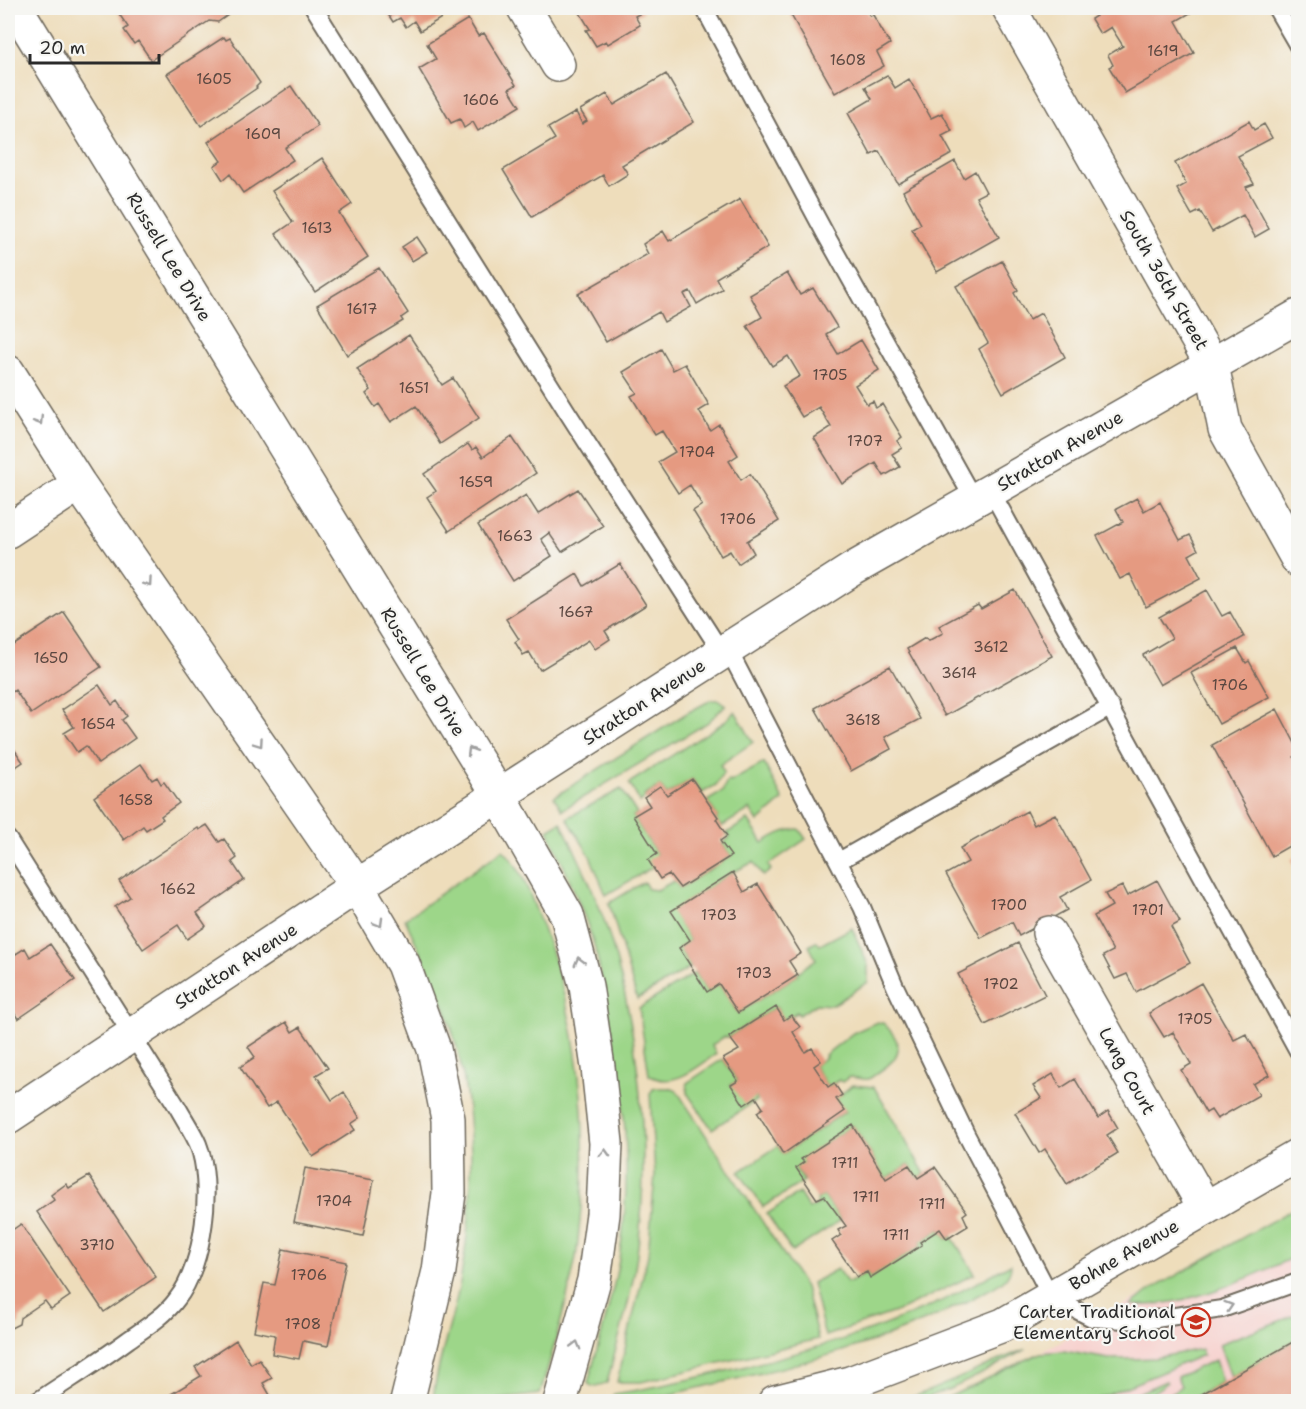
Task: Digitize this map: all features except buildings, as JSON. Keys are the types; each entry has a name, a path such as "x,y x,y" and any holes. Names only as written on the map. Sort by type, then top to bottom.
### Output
{"street":[{"name":"Russell Lee Drive","path":"16,8 498,796 567,915 586,986 606,1143 603,1214 594,1280 560,1401"},
{"path":"524,8 558,65"},
{"name":"South 36th Street","path":"1009,8 1212,365 1225,429 1299,561"},
{"name":"Stratton Avenue","path":"8,1117 357,886 853,569 1299,316"},
{"path":"8,372 79,483 357,886 403,964 434,1048 448,1119 449,1192 439,1271 407,1401"},
{"path":"8,531 79,483"},
{"name":"Lang Court","path":"1049,933 1205,1208"},
{"name":"Bohne Avenue","path":"775,1401 850,1383 1003,1325 1299,1155"}],"lane":[{"path":"314,8 566,410 725,651 839,861 862,907 895,986 966,1134 1051,1297 1092,1318 1142,1322 1222,1309 1299,1281"},
{"path":"704,8 827,237 1111,707 1299,1052"},
{"path":"1276,8 1299,46"},
{"path":"839,861 1111,707"},
{"path":"8,839 178,1108 198,1144 206,1175 207,1207 201,1240 190,1274 178,1299 152,1323 36,1401"}],"shaded area":[{"name":"Carter Traditional Elementary School","path":"1298,1206 1298,1401 941,1402 1040,1353"}],"green space":[{"path":"711,700 718,700 726,705 707,723 562,810 554,797"},
{"path":"735,711 753,742 720,765 724,772 716,785 702,793 692,779 667,795 660,786 644,796 645,798 640,802 629,783 723,723"},
{"path":"764,763 783,800 758,822 750,809 721,827 716,819 718,817 707,801 722,792 728,780 730,782"},
{"path":"621,789 637,814 633,816 657,854 653,867 606,895 590,856 567,818"},
{"path":"748,820 763,843 780,833 799,829 806,839 768,865 771,870 763,876 754,862 733,872 672,911 690,940 679,948 691,967 637,999 609,903 644,882 648,889 657,890 674,881 680,888 731,856 722,844 730,837 727,833"},
{"path":"561,822 599,906 609,935 628,1012 640,1093 643,1175 641,1215 632,1287 607,1383 592,1387 588,1383 619,1259 626,1193 625,1128 612,1030 596,950 548,830"},
{"path":"503,850 521,875 534,906 565,997 572,1034 582,1109 583,1146 583,1184 577,1252 540,1394 485,1401 433,1401 438,1370 458,1293 466,1247 471,1187 470,1126 454,1037 432,977 405,919"},
{"path":"852,928 868,965 868,982 833,1005 816,1004 799,1015 797,1012 784,1020 776,1007 729,1037 724,1037 712,1045 716,1054 684,1075 667,1080 649,1075 639,1008 695,973 707,992 719,984 738,1013 798,975 797,973 816,959 809,946 817,941 820,945"},
{"path":"877,1022 883,1023 895,1037 898,1049 893,1060 870,1078 849,1077 828,1087 814,1066 853,1033"},
{"path":"723,1059 738,1081 731,1085 756,1097 757,1100 712,1129 687,1093 687,1083"},
{"path":"852,1085 874,1087 925,1174 918,1178 909,1165 886,1179 853,1125 802,1159 804,1162 796,1169 804,1181 763,1207 739,1172 778,1146 783,1154 845,1112 836,1099"},
{"path":"670,1088 677,1091 805,1287 818,1339 641,1382 617,1382 648,1255 655,1175 650,1094 653,1089"},
{"path":"799,1193 809,1209 818,1204 817,1199 824,1196 841,1220 792,1252 767,1214"},
{"path":"1298,1206 1298,1255 1239,1282 1195,1297 1152,1305 1131,1305 1147,1292"},
{"path":"940,1229 947,1239 952,1237 975,1274 901,1310 825,1336 812,1283 837,1269 847,1282 867,1272 870,1278 922,1245 920,1242"},
{"path":"1011,1264 1007,1276 992,1288 934,1317 893,1334 768,1371 641,1401 611,1401 614,1394 739,1368 857,1335 937,1303"},
{"path":"1298,1314 1298,1339 1231,1377 1219,1344"},
{"path":"1026,1349 948,1390 915,1400 901,1401 933,1389"},
{"path":"1201,1349 1203,1355 1093,1401 941,1401 1040,1353 1064,1351 1109,1359 1132,1359 1155,1358"},
{"path":"1215,1360 1222,1382 1188,1401 1158,1402 1181,1386 1177,1377"},
{"path":"1166,1381 1167,1383 1140,1401 1120,1401"}],"place":[{"name":"Carter Traditional Elementary School","path":"1196,1322"}]}
